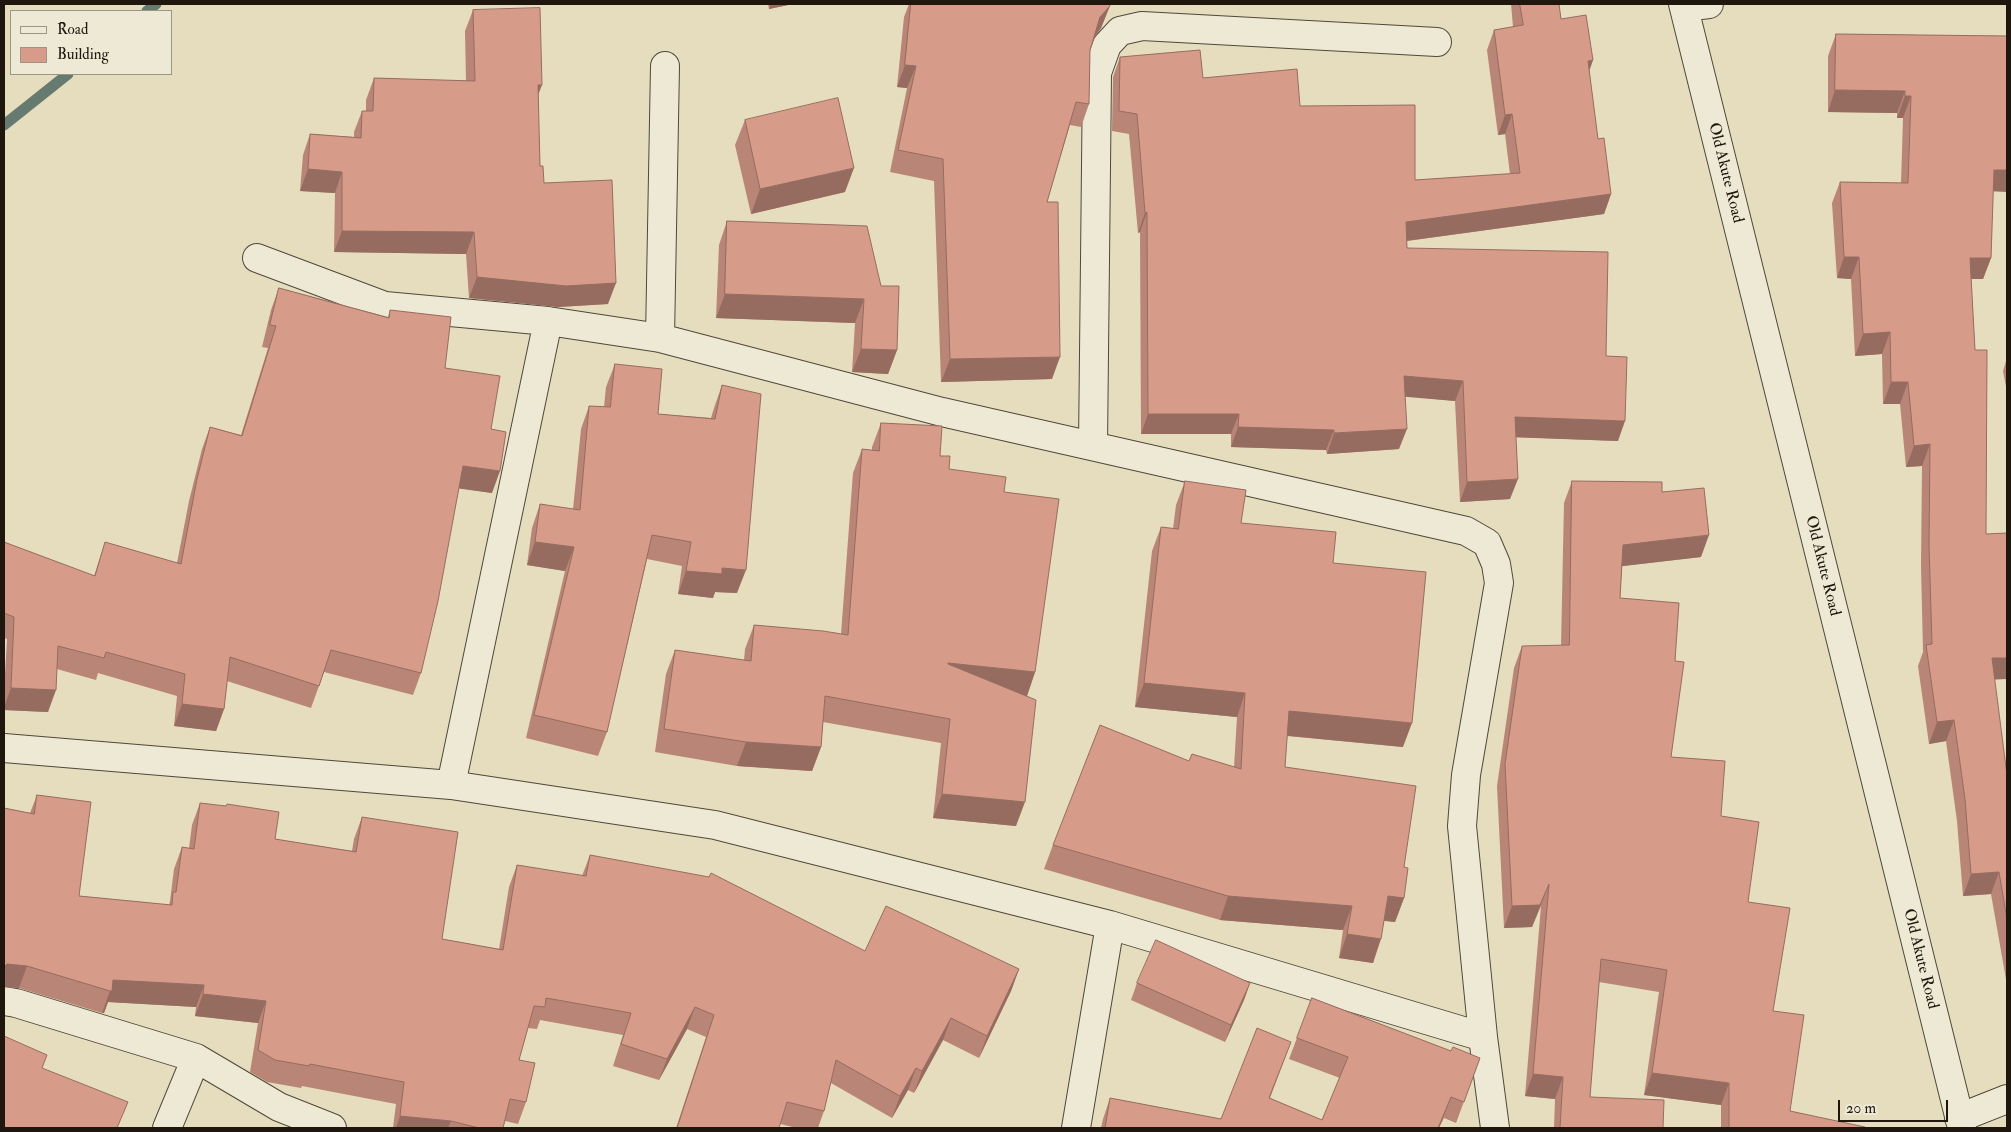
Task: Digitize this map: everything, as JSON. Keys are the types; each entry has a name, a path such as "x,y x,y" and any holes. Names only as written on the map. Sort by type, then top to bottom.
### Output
{"street":[{"name":"Old Akute Road","path":"1692,5 1960,1123"},
{"path":"1093,446 1097,73 1107,45 1120,31 1142,26 1437,42"},
{"path":"660,338 665,66"},
{"path":"257,258 385,306 548,321 660,338 942,412 1466,531 1487,543 1496,564 1499,583 1466,776 1462,826 1483,1037 1495,1128"},
{"path":"451,785 548,321"},
{"path":"4,748 451,785 715,825 1110,925 1483,1037"},
{"path":"1076,1128 1110,925"},
{"path":"4,1001 16,1002 196,1058 279,1107 332,1128"},
{"path":"167,1128 196,1058"},
{"path":"1960,1123 2007,1099"}],"building":[{"path":"911,4 1110,4 1100,17 1090,50 1089,104 1076,102 1047,202 1058,202 1060,357 950,359 943,159 898,150 916,66 905,65"},
{"path":"1520,4 1559,4 1561,19 1586,15 1593,60 1588,61 1598,139 1604,138 1611,194 1406,222 1407,248 1608,252 1606,356 1627,357 1625,421 1515,417 1518,479 1467,482 1463,381 1404,376 1407,429 1334,433 1334,430 1238,427 1239,414 1148,414 1147,212 1145,213 1137,114 1119,111 1120,57 1200,50 1203,78 1297,69 1300,106 1415,105 1415,180 1520,173 1512,114 1505,115 1494,30 1523,25"},
{"path":"540,8 542,85 538,85 540,166 543,166 544,183 612,180 616,283 566,286 477,277 474,232 342,231 342,172 308,169 310,134 361,138 362,111 373,111 374,78 475,81 473,10"},
{"path":"1836,34 2007,36 2007,170 1994,170 1991,258 1970,258 1975,350 1987,350 1986,534 2007,533 2007,658 1992,658 2007,775 2007,919 1999,872 1971,874 1965,799 1954,720 1937,722 1926,645 1932,644 1929,545 1930,444 1914,446 1908,382 1891,382 1890,332 1863,334 1859,257 1844,257 1840,182 1908,183 1911,96 1905,96 1905,91 1835,90"},
{"path":"838,98 854,168 760,189 745,120"},
{"path":"727,221 867,226 881,286 899,286 897,350 861,349 864,299 725,294"},
{"path":"279,288 389,318 390,310 451,317 445,368 500,376 491,429 506,432 500,471 463,466 438,601 421,673 331,650 319,686 230,657 224,709 182,704 185,674 106,652 104,658 58,646 56,690 11,688 14,617 4,613 4,542 95,576 105,542 181,564 197,479 210,427 242,436 276,326 270,325"},
{"path":"615,364 662,369 658,414 715,419 722,385 761,394 746,570 722,568 722,574 686,571 691,542 652,535 607,732 534,715 574,547 535,542 540,504 580,510 589,406 610,407"},
{"path":"881,423 942,426 940,456 950,456 949,469 1006,477 1004,492 1059,499 1035,672 948,663 1036,700 1025,802 942,794 950,719 825,696 821,747 746,742 664,729 675,650 751,661 754,625 848,635 862,449 879,451"},
{"path":"1185,481 1246,490 1241,523 1336,532 1333,563 1426,572 1412,723 1289,711 1285,767 1416,786 1404,867 1408,868 1404,898 1388,896 1381,939 1347,934 1352,906 1228,896 1053,845 1100,725 1189,761 1192,754 1241,769 1245,693 1144,683 1161,527 1178,529"},
{"path":"1572,481 1662,482 1662,492 1704,488 1709,535 1623,545 1620,598 1679,603 1675,661 1684,662 1671,757 1725,761 1721,816 1759,822 1748,902 1790,908 1773,1011 1804,1015 1790,1111 1864,1128 1729,1128 1729,1083 1652,1073 1667,970 1601,959 1590,1097 1664,1100 1663,1128 1560,1128 1563,1077 1533,1074 1549,884 1540,905 1512,906 1505,764 1522,646 1569,645"},
{"path":"37,795 91,802 79,896 172,905 173,892 176,892 182,847 194,849 200,803 226,806 227,804 279,812 275,839 356,852 362,817 458,832 442,939 503,950 517,865 586,876 590,855 709,877 711,873 865,951 886,906 1019,969 987,1036 951,1018 922,1071 916,1068 900,1096 836,1060 824,1111 787,1102 779,1128 677,1128 714,1015 695,1007 667,1059 621,1044 631,1013 546,998 545,1007 534,1006 519,1060 535,1063 526,1102 510,1099 503,1128 479,1128 451,1121 400,1116 404,1082 310,1064 309,1066 275,1060 258,1050 266,1001 203,994 204,985 113,980 112,991 110,991 27,966 7,964 4,967 4,808 34,814"},
{"path":"1156,940 1250,983 1231,1025 1137,983"},
{"path":"1312,998 1451,1051 1453,1047 1480,1058 1464,1102 1451,1097 1438,1128 1105,1128 1110,1098 1221,1119 1257,1028 1291,1042 1269,1098 1322,1120 1348,1057 1297,1038"},
{"path":"4,1036 47,1055 42,1068 128,1102 117,1128 4,1128"}],"waterway":[{"path":"148,10 156,4"},
{"path":"4,125 67,75"}]}
